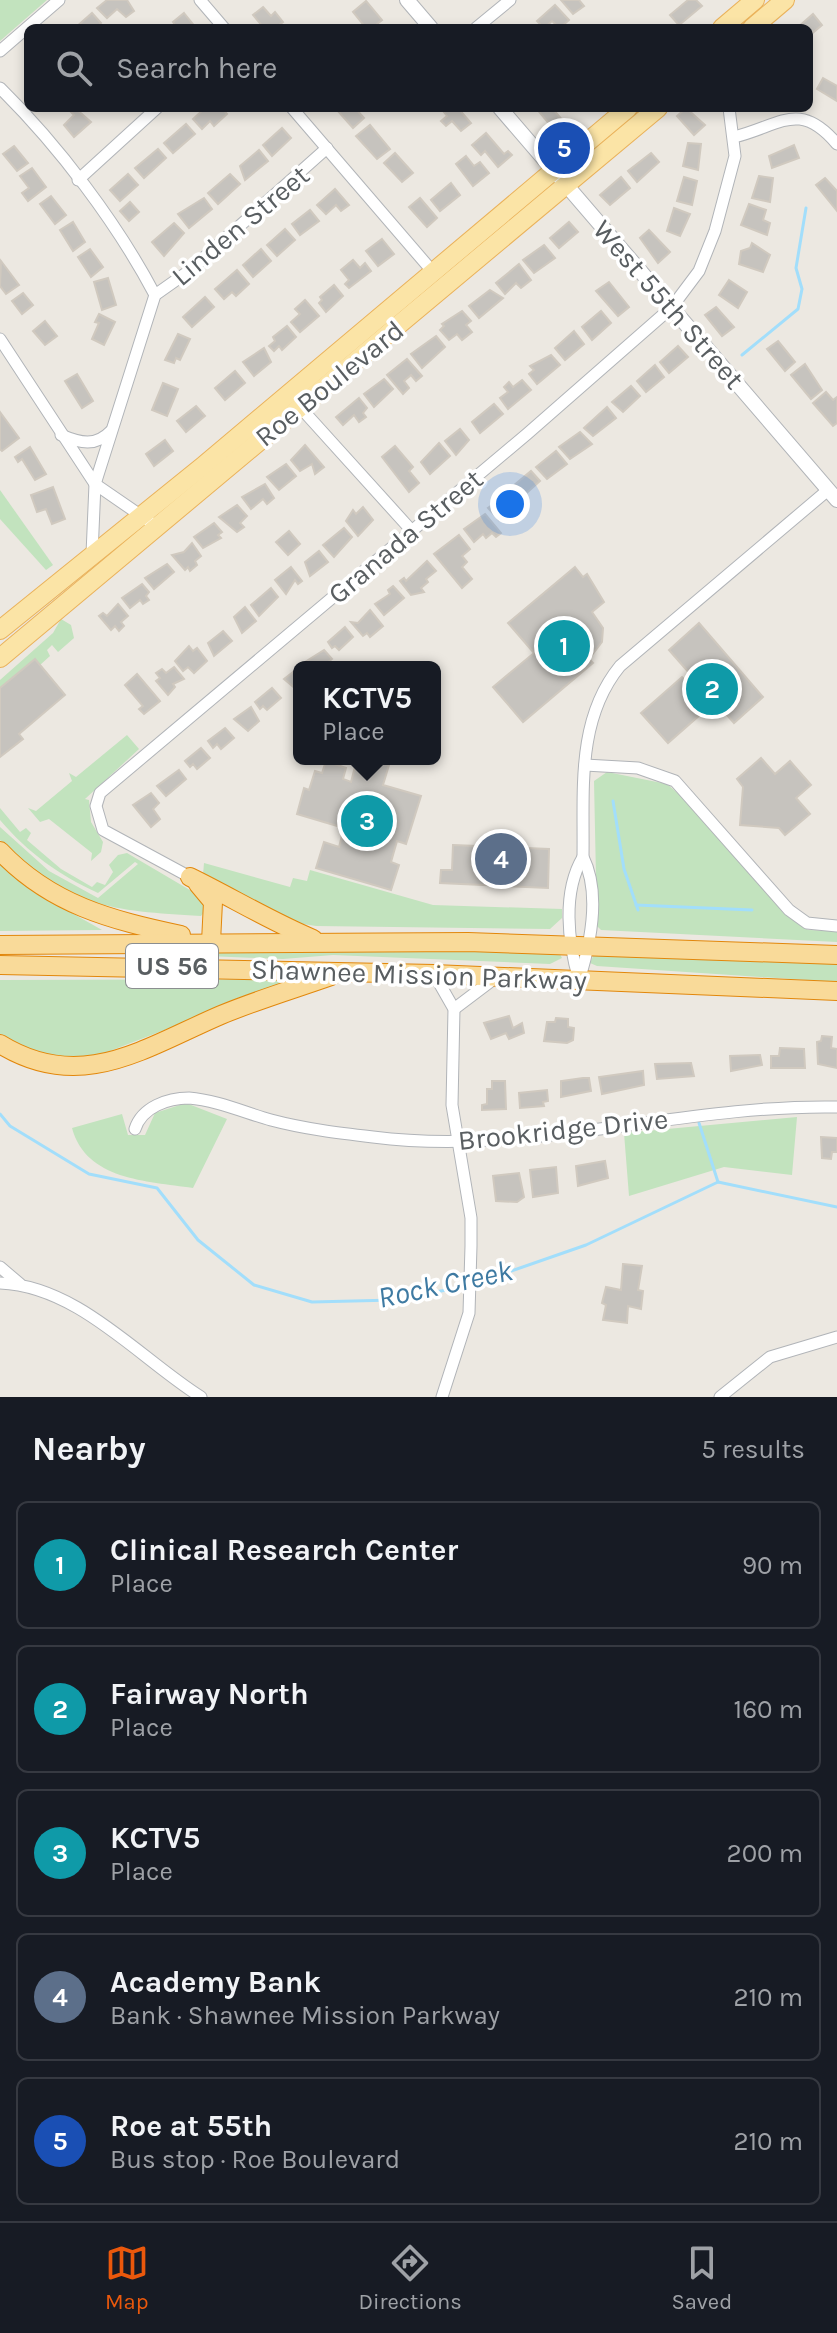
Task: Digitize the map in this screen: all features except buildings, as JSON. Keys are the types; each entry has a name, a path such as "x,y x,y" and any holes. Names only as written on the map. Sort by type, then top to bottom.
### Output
{"highway":[{"path":"0,851 29,878 79,909 107,919 211,942 213,902 190,877"},
{"path":"190,877 242,902 267,919 319,942"},
{"name":"Shawnee Mission Parkway","path":"0,945 211,942 590,945 837,955"},
{"name":"Shawnee Mission Parkway","path":"0,965 343,971 837,991"},
{"path":"0,1044 33,1060 54,1065 104,1064 285,990 343,971"}],"main road":[{"path":"727,24 755,0"},
{"path":"757,24 785,0"},
{"name":"Roe Boulevard","path":"0,630 92,554 148,520 299,406 560,178 624,112"},
{"name":"Roe Boulevard","path":"0,658 203,466 433,272 652,112"}],"street":[{"path":"31,24 59,0"},
{"path":"200,0 221,24"},
{"path":"407,0 428,24"},
{"path":"481,24 510,0"},
{"path":"0,51 24,30"},
{"path":"0,88 38,127 78,180 155,295"},
{"path":"78,180 153,112"},
{"path":"296,112 433,272"},
{"name":"West 55th Street","path":"503,112 832,495"},
{"name":"Granada Street","path":"190,877 103,830 96,806 100,793 672,307 699,271 715,231 735,156 730,112"},
{"path":"734,137 788,118 803,117 819,124 837,144"},
{"name":"Linden Street","path":"92,554 95,484 155,295 189,271 327,148"},
{"path":"0,339 95,484 148,520"},
{"path":"299,406 412,531"},
{"path":"61,435 89,444 104,438 114,427"},
{"path":"579,980 590,945 592,875 583,857 585,765 593,709 603,687 620,666 832,495"},
{"path":"585,765 638,768 675,781 789,910 807,923 837,926"},
{"path":"579,980 569,945 573,874 583,857"},
{"path":"434,974 454,1009 451,1069 457,1142 471,1218 469,1313 442,1397"},
{"path":"454,1009 496,978"},
{"name":"Brookridge Drive","path":"135,1129 143,1114 171,1101 190,1098 326,1131 388,1139 457,1142 547,1136 748,1109 837,1107"},
{"path":"0,1267 21,1284 79,1310 131,1341 201,1397"},
{"path":"0,1283 21,1284"},
{"path":"720,1397 770,1357 837,1337"}],"green space":[{"path":"0,0 47,0 0,41"},
{"path":"0,490 53,565 46,570 0,519"},
{"path":"61,619 71,625 74,638 58,652 52,645 47,650 50,656 40,665 35,659 0,688 0,680 53,633"},
{"path":"127,735 139,749 85,799 89,800 91,822 103,842 101,852 91,861 92,853 49,819 40,822 28,808 36,811 72,781 69,773 76,777"},
{"path":"607,772 667,784 687,801 784,913 808,930 837,931 837,942 601,930 597,926 594,781"},
{"path":"0,808 20,832 26,828 31,833 27,840 61,869 92,887 97,882 105,885 113,872 109,865 118,855 127,853 200,896 205,911 201,916 141,911 92,901 69,892 24,862 0,840 0,827 49,871 98,898 138,864 135,862 98,893 57,871 33,853 0,820"},
{"path":"0,861 56,904 102,930 0,931"},
{"path":"204,863 290,887 293,878 307,881 310,870 433,905 562,909 562,918 550,929 316,926 290,922 203,875"},
{"path":"455,949 560,954 562,958 550,964 333,955 283,959 107,952"},
{"path":"594,954 837,964 837,982 597,966 590,963"},
{"path":"297,979 97,1056 60,1057 27,1049 0,1034 0,980"},
{"path":"186,1103 227,1119 193,1188 138,1180 104,1168 79,1145 72,1128 122,1114 128,1135 145,1135 155,1113"},
{"path":"797,1117 792,1175 724,1167 629,1196 624,1133"}],"waterway":[{"path":"742,355 798,309 802,289 796,268 806,208"},
{"path":"613,801 624,869 638,910"},
{"path":"636,905 752,910"},
{"name":"Rock Creek","path":"0,1114 10,1126 89,1174 157,1188 198,1240 254,1285 312,1302 394,1300 467,1286"},
{"path":"699,1123 718,1182"},
{"name":"Rock Creek","path":"474,1284 586,1245 718,1182 837,1207"}],"place":[{"name":"Roe at 55th","path":"564,148"},
{"name":"Clinical Research Center","path":"564,646"},
{"name":"Fairway North","path":"712,689"},
{"name":"KCTV5","path":"367,821"},
{"name":"Academy Bank","path":"501,859"}]}
